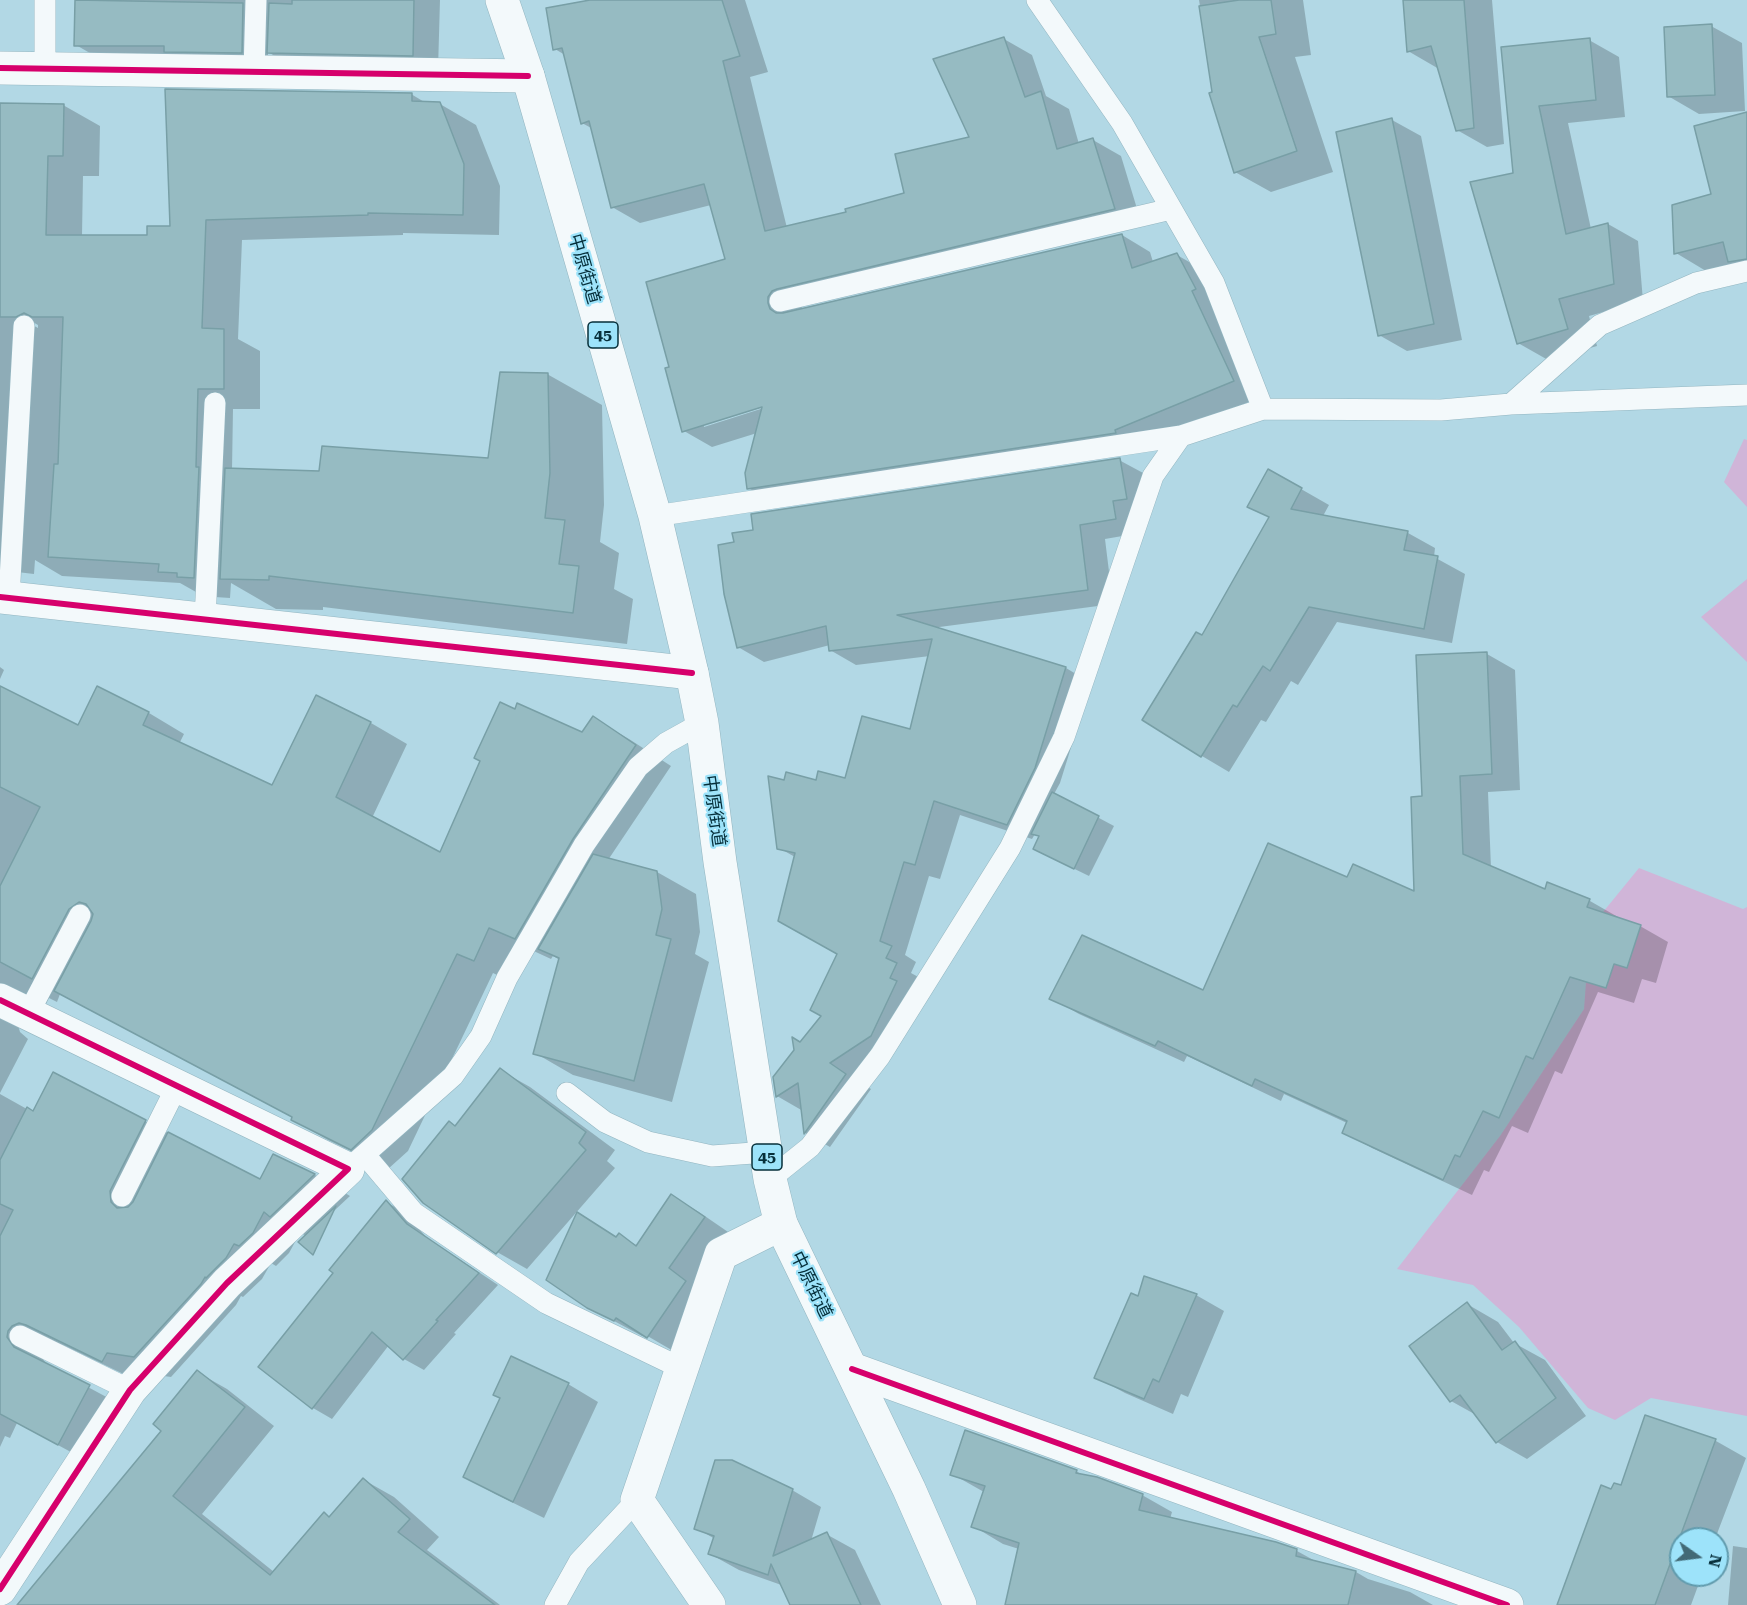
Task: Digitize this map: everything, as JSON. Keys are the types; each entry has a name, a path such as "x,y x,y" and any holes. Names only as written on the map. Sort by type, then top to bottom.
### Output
{"street":[{"name":"中原街道","path":"502,0 528,76 655,516 692,673 702,723 720,862 768,1166 781,1224 909,1489 960,1605"},
{"path":"0,69 528,76"},
{"path":"4,598 692,673"},
{"path":"0,1589 130,1390 227,1283 357,1162 177,1086 14,1007"},
{"path":"709,1605 637,1500 721,1254 781,1224"},
{"path":"852,1369 1507,1605"}],"lane":[{"path":"45,0 45,69"},
{"path":"254,72 256,0"},
{"path":"1037,0 1122,123 1214,283 1263,409"},
{"path":"780,301 1172,209"},
{"path":"1511,404 1600,325 1696,283 1747,271"},
{"path":"4,598 24,326"},
{"path":"655,516 1181,436 1263,409 1441,410 1511,404 1747,395"},
{"path":"205,620 215,403"},
{"path":"567,1093 605,1122 648,1142 711,1156 768,1166 810,1147 880,1056 1010,848 1064,737 1153,476 1181,436"},
{"path":"683,1369 546,1303 414,1213 357,1162 453,1076 481,1036 507,978 584,845 638,767 666,743 702,723"},
{"path":"14,1007 80,915"},
{"path":"122,1196 177,1086"},
{"path":"20,1336 130,1390"},
{"path":"555,1605 579,1562 637,1500"}],"shaded area":[{"path":"1744,439 1747,440 1747,507 1724,482"},
{"path":"1747,579 1747,662 1701,617"},
{"path":"1639,868 1743,909 1747,907 1747,1416 1651,1398 1615,1420 1588,1408 1519,1327 1473,1285 1397,1269 1500,1136 1584,1009 1590,928"}],"building":[{"path":"75,0 243,3 242,53 164,52 164,46 74,46"},
{"path":"292,0 414,0 413,56 267,53 269,3 292,4"},
{"path":"590,0 722,0 740,56 723,61 765,231 846,212 845,209 904,193 895,154 969,137 933,59 1004,37 1025,97 1041,91 1057,149 1093,138 1115,209 777,289 772,291 768,297 770,309 776,313 783,313 1122,234 1132,268 1177,253 1196,289 1192,291 1234,381 1115,430 1116,433 747,489 745,473 762,407 682,432 665,368 669,367 646,282 725,259 704,184 611,208 589,121 581,124 562,48 553,50 546,8"},
{"path":"1239,0 1271,0 1276,34 1259,37 1297,151 1234,173 1209,93 1212,92 1199,6"},
{"path":"1403,0 1464,0 1474,128 1456,131 1431,46 1407,52"},
{"path":"1712,24 1715,95 1667,97 1664,27"},
{"path":"1590,38 1596,100 1539,106 1566,234 1608,223 1614,284 1559,299 1568,329 1517,344 1470,182 1513,173 1501,47"},
{"path":"165,89 412,93 412,101 440,102 464,164 463,215 368,213 368,215 206,220 202,328 224,329 224,389 198,389 196,467 199,467 194,578 177,577 177,573 158,572 159,564 48,557 54,464 58,464 63,317 32,317 24,313 16,317 0,317 0,103 64,104 63,156 48,156 46,235 147,235 147,226 170,226"},
{"path":"1747,112 1747,259 1728,262 1723,242 1674,254 1672,205 1711,194 1694,126"},
{"path":"1392,118 1434,324 1378,336 1336,132"},
{"path":"500,372 548,373 550,473 545,518 565,520 559,564 579,566 573,613 269,576 269,580 220,579 225,468 319,471 322,446 488,458"},
{"path":"1120,458 1127,499 1113,501 1116,519 1080,525 1088,590 897,615 1066,667 1035,768 1007,825 934,801 915,865 904,862 880,941 892,946 886,958 897,963 890,978 897,981 871,1036 830,1063 846,1074 804,1134 798,1083 776,1097 773,1077 794,1050 792,1037 800,1042 821,1016 810,1010 837,954 778,921 795,853 777,849 768,776 784,780 786,772 816,780 818,771 845,778 862,716 910,729 932,639 829,651 826,626 737,648 724,594 718,545 734,542 732,533 753,530 751,514"},
{"path":"1268,469 1302,488 1291,509 1408,531 1404,550 1438,556 1424,629 1309,607 1270,671 1263,666 1237,707 1233,705 1201,757 1142,720 1196,632 1202,635 1269,517 1247,507"},
{"path":"1487,652 1492,774 1460,776 1463,854 1545,889 1547,882 1590,899 1587,907 1641,925 1627,968 1614,964 1606,988 1570,977 1533,1059 1526,1056 1499,1118 1483,1111 1460,1157 1455,1155 1443,1180 1342,1133 1347,1121 1255,1079 1252,1086 1158,1041 1155,1046 1049,999 1082,935 1203,990 1268,843 1347,877 1353,864 1414,891 1411,797 1422,796 1416,655"},
{"path":"0,686 78,725 97,686 149,712 143,725 272,785 316,695 371,722 336,797 440,852 480,761 474,758 500,702 515,709 517,703 582,732 593,716 636,745 573,839 515,939 489,928 474,961 457,954 372,1130 351,1150 291,1120 292,1117 54,991 91,921 93,914 86,904 79,902 69,909 32,979 0,962 0,886 40,807 0,787"},
{"path":"1052,792 1099,816 1074,869 1033,849 1039,836 1031,834"},
{"path":"593,854 657,871 662,909 656,935 671,939 634,1081 533,1054 559,958 538,949"},
{"path":"500,1068 586,1132 579,1143 586,1150 496,1254 423,1203 402,1179 449,1121 455,1126"},
{"path":"53,1072 146,1120 110,1191 111,1202 117,1208 128,1207 133,1202 168,1132 260,1179 273,1154 315,1174 270,1217 264,1212 253,1233 239,1246 234,1244 226,1258 205,1277 134,1357 107,1353 102,1362 26,1325 19,1323 12,1326 7,1337 14,1347 90,1385 58,1445 0,1414 0,1236 13,1210 0,1204 0,1160 27,1107 33,1111"},
{"path":"671,1194 705,1217 669,1268 686,1281 647,1338 616,1318 614,1321 587,1308 546,1280 577,1212 616,1237 619,1233 636,1246"},
{"path":"386,1200 407,1224 479,1273 403,1360 372,1332 312,1409 258,1367 333,1273 329,1270"},
{"path":"336,1206 313,1255 298,1242"},
{"path":"1144,1276 1197,1294 1159,1382 1153,1379 1144,1399 1094,1378 1131,1293 1138,1296"},
{"path":"1467,1302 1502,1350 1515,1341 1556,1398 1496,1443 1460,1395 1450,1402 1409,1346"},
{"path":"511,1356 569,1383 513,1502 463,1477 500,1398 493,1395"},
{"path":"197,1370 245,1407 173,1496 270,1575 324,1512 329,1517 363,1478 410,1519 398,1532 495,1605 17,1605 161,1431 153,1424"},
{"path":"1645,1415 1716,1439 1684,1527 1669,1527 1669,1567 1655,1605 1557,1605 1601,1485 1611,1489 1614,1483 1621,1485"},
{"path":"965,1430 1077,1470 1076,1473 1097,1477 1143,1494 1139,1510 1276,1542 1297,1549 1296,1556 1356,1571 1348,1605 1005,1605 1019,1543 971,1527 985,1486 950,1475"},
{"path":"715,1460 732,1460 793,1489 773,1556 827,1532 861,1605 790,1605 771,1564 768,1575 708,1554 714,1536 694,1529"}],"cycle path":[{"path":"0,68 528,76"},
{"path":"0,597 692,673"},
{"path":"0,1000 348,1169 227,1283 130,1390 0,1589"},
{"path":"852,1369 1507,1605"}]}
